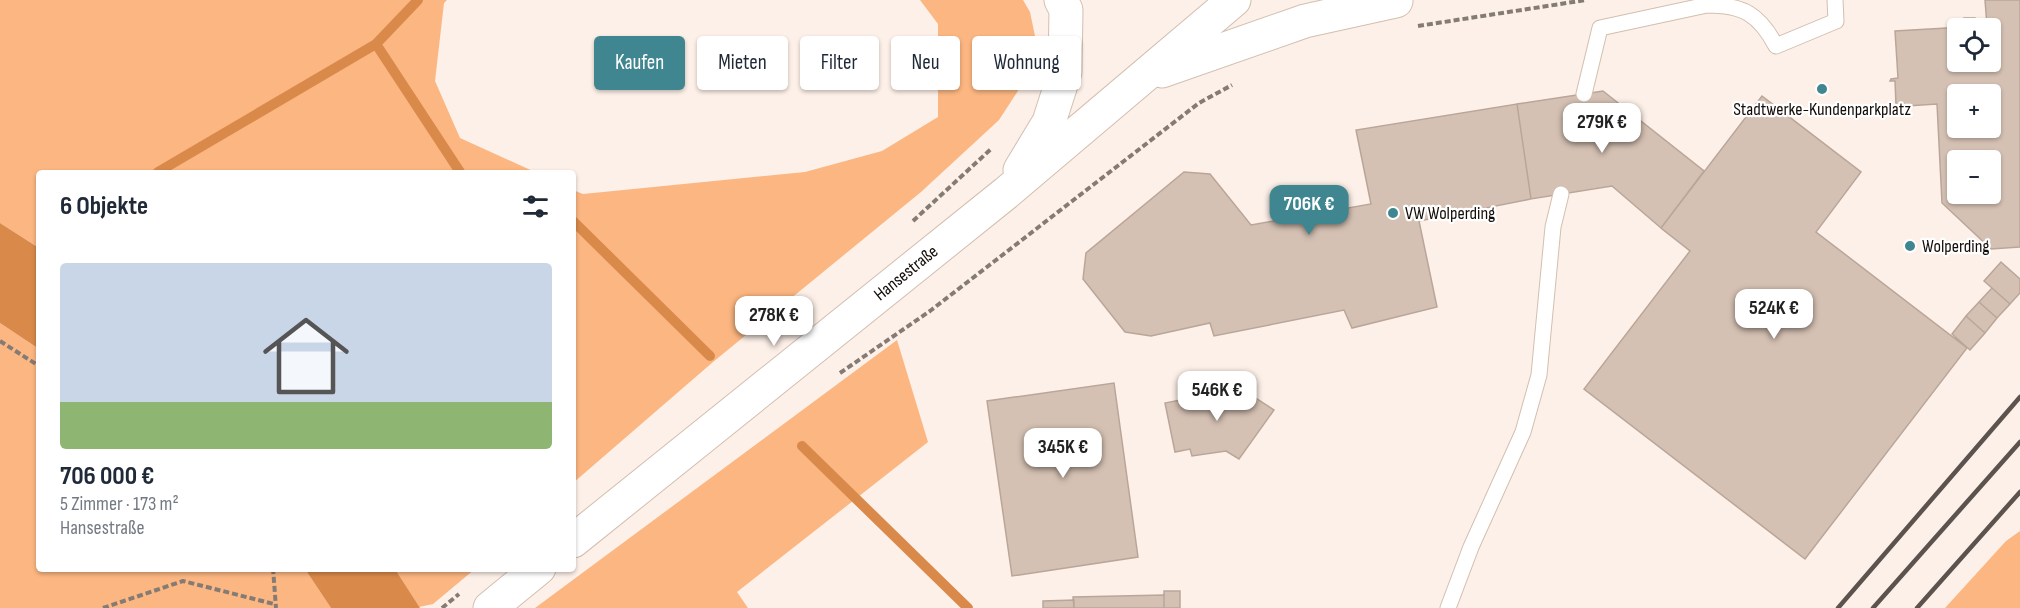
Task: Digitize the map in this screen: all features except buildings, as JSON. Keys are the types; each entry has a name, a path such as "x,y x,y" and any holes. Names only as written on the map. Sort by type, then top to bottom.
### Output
{"main road":[{"path":"1006,193 1049,122 1065,72 1066,10 1061,0"},
{"name":"Hansestraße","path":"576,539 1006,193 1234,0"},
{"path":"1142,78 1305,21 1397,7"},
{"path":"490,608 534,572"}],"lane":[{"path":"1584,94 1600,28 1707,5 1723,5 1737,8 1762,22 1776,46 1836,21 1835,0"},
{"path":"1448,608 1471,547 1523,432 1539,375 1553,227 1561,194"}],"path":[{"path":"1397,7 1586,0"},
{"path":"835,376 930,311 1199,103 1238,82"},
{"path":"0,341 36,364"},
{"path":"103,608 183,581 275,606 273,572"}],"shaded area":[{"path":"0,0 447,0 444,3 435,81 460,138 531,170 36,170 36,246 0,223"},
{"path":"920,0 1023,0 1030,12 1035,36 972,36 972,90 1018,90 999,120 921,192 713,362 576,480 576,191 583,194 805,172 882,151 938,117 938,90 960,90 960,36 938,36 938,24"},
{"path":"0,223 36,246 36,347 0,323"},
{"path":"0,323 36,347 36,572 307,572 331,608 0,608"},
{"path":"897,340 928,442 737,592 748,608 535,608"},
{"path":"2020,531 2020,608 1945,608 2006,541"},
{"path":"307,572 397,572 420,608 331,608"},
{"path":"397,572 471,572 433,604 419,607"}],"waterway":[{"path":"376,44 418,0"},
{"path":"161,170 376,44 459,170"},
{"path":"576,224 710,356"},
{"path":"802,446 968,608"}],"railway":[{"path":"1838,608 2020,397"},
{"path":"1873,608 2020,442"},
{"path":"1917,608 2020,492"}],"place":[{"name":"Stadtwerke-Kundenparkplatz","path":"1822,89"},
{"name":"VW Wolperding","path":"1393,213"},
{"name":"Wolperding","path":"1910,246"}]}
